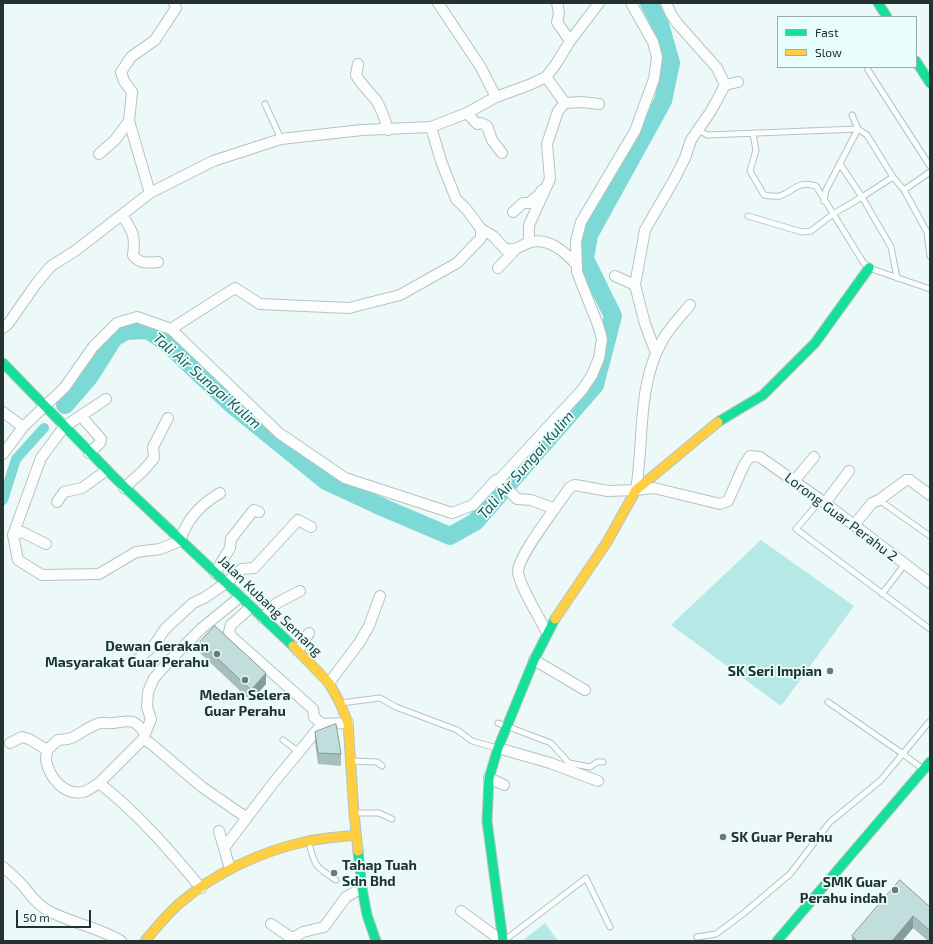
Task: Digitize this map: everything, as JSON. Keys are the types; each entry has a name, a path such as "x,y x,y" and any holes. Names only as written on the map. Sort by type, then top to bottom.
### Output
{"street":[{"path":"150,193 129,121 132,92 124,81 121,72 131,57 155,40 176,8 174,3"},
{"path":"557,3 559,13 557,22 570,41"},
{"path":"3,328 8,324 36,284 51,266 75,250 150,193 213,161 281,139 355,131 430,127 467,112 496,97 546,77 598,3"},
{"path":"501,481 582,390 592,375 599,358 602,339 578,272 576,240 581,222 635,131 654,79 657,57 653,42 631,3"},
{"path":"666,3 677,24 717,68 725,85"},
{"path":"878,3 886,16"},
{"path":"440,4 480,66 496,97"},
{"path":"917,63 930,83"},
{"path":"358,64 356,75 361,84 376,101 385,119 388,130"},
{"path":"546,77 565,104"},
{"path":"656,353 645,324 635,285 645,230 685,158 691,140 711,111 725,85 738,82"},
{"path":"529,242 529,225 550,178 547,144 558,111 565,104 582,102 599,104"},
{"path":"467,112 477,124 481,123 487,126 492,140 502,153"},
{"path":"99,154 115,140 129,121"},
{"path":"430,127 441,161 456,199 467,210 481,229 493,236 505,248 515,250"},
{"path":"513,212 523,203 529,203 539,195 550,178"},
{"path":"122,215 131,229 135,243 133,255 136,261 147,263 158,262"},
{"path":"171,329 235,288 260,304 292,306 349,308 400,295 457,263 481,238 481,229"},
{"path":"498,268 515,250 529,242 544,241 563,250 577,265"},
{"path":"547,633 522,587 518,571 526,551 570,487 576,485 608,491 636,490 719,421 763,395 815,343 869,268"},
{"path":"615,276 635,285"},
{"path":"503,941 486,821 489,778 498,748 534,660 547,633 560,610 607,542 636,490 647,378 662,340 690,305"},
{"path":"3,454 23,427 66,387 93,347 117,323 137,317 171,329 279,432 345,478 452,513 473,505 496,480 501,481 517,499 531,500 555,509"},
{"name":"Jalan Kubang Semang","path":"3,364 124,488 264,618 329,683 340,703 348,723 354,813 362,888 367,915 376,941"},
{"path":"106,399 64,427 41,458 13,535 18,560 42,575 99,574 136,552 160,549 180,541 183,531 195,513 206,501 220,493"},
{"path":"3,412 23,427"},
{"path":"81,416 101,439 100,443 89,453"},
{"path":"124,488 143,471 154,458 153,447 168,418"},
{"name":"Lorong Guar Perahu 2","path":"636,490 654,488 720,504 728,501 744,465 750,456 760,457 823,501 930,583"},
{"path":"794,481 814,457"},
{"path":"57,502 64,492 82,488 107,470"},
{"path":"823,501 849,471"},
{"path":"854,525 872,502 879,500 906,480 910,480 930,494"},
{"path":"215,573 230,548 231,539 236,531 254,510 258,512"},
{"path":"138,659 155,644 165,629 193,603 204,598 226,583 242,569 254,568 298,520 311,527"},
{"path":"13,535 22,532 46,544"},
{"path":"264,618 277,603 300,591"},
{"path":"329,683 360,643 369,626 380,596"},
{"path":"240,597 202,628 154,678 148,692 147,708 151,719 144,736 99,783 83,792 72,792 63,789 52,776 46,760 47,750 58,740 69,739 84,730 101,723 112,724 122,720 132,721 138,725 144,736 150,743 202,787 247,818"},
{"path":"251,607 231,625 229,632 232,637 313,709 314,717 322,724 348,723"},
{"path":"298,651 309,633"},
{"path":"534,660 585,690"},
{"path":"224,848 274,782 322,724"},
{"path":"10,743 22,737 30,739 47,750"},
{"path":"498,748 550,763 598,781"},
{"path":"777,941 930,762"},
{"path":"489,778 504,785"},
{"path":"99,783 113,794 145,825 201,888"},
{"path":"218,831 230,869"},
{"path":"145,941 163,920 185,899 230,869 267,852 308,841 356,835"},
{"path":"3,867 23,886 33,900 47,910 73,922 111,935 121,941"},
{"path":"272,924 290,937 295,937 303,932 324,927 346,897 362,888"},
{"path":"461,911 503,941"}],"lane":[{"path":"867,68 930,166"},
{"path":"265,104 281,139"},
{"path":"852,115 858,129 867,135 893,177 904,190 927,232 930,256"},
{"path":"699,130 707,136 858,129"},
{"path":"824,201 826,190 858,129"},
{"path":"753,134 756,150 750,170 764,195 774,197 782,195 796,186 808,183 816,186 863,262 869,268 930,289"},
{"path":"840,164 891,247 897,278"},
{"path":"904,190 930,172"},
{"path":"748,216 802,232 811,231 833,214 862,198 893,177"},
{"path":"879,500 930,536"},
{"path":"823,501 796,529 930,629"},
{"path":"882,594 905,564"},
{"path":"340,703 380,698 396,707 458,730 472,741 498,748"},
{"path":"828,702 924,770"},
{"path":"697,937 716,934 744,913 790,874 830,822 881,780 930,721"},
{"path":"498,723 551,743 569,763 590,767 597,762 603,762"},
{"path":"283,740 299,752"},
{"path":"351,761 377,762 382,766"},
{"path":"354,813 379,813 392,819"},
{"path":"308,841 313,859 320,869 336,880"},
{"path":"503,941 586,878 610,927"}],"shaded area":[{"path":"761,540 854,606 781,706 671,625"},
{"path":"545,923 558,941 522,941"}],"building":[{"path":"215,626 266,673 251,690 200,642"},
{"path":"336,724 341,754 318,753 315,732"},
{"path":"900,880 930,907 930,931 913,916 892,941 857,941 852,936"}],"waterway":[{"name":"Tali Air Sungai Kulim","path":"65,405 90,376 114,338 126,331 148,330 167,343 230,403 326,481 450,536 475,522 595,385 613,316 585,259 589,235 663,101 671,63 660,24 649,3"},
{"name":"Tali Air Sungai Kulim","path":"3,500 16,459 44,428"}],"traffic: fast":[{"path":"878,3 886,16"},
{"path":"917,63 930,83"},
{"path":"718,422 763,395 815,343 869,268"},
{"path":"3,363 116,479 293,646"},
{"path":"503,941 487,821 489,778 498,748 534,660 555,619"},
{"path":"777,941 930,762"},
{"path":"358,851 367,915 376,941"}],"traffic: slow":[{"path":"555,619 607,542 636,490 718,422"},
{"path":"293,646 329,683 340,703 348,723 358,851"},
{"path":"145,941 166,916 180,903 224,872 257,857 291,845 314,840 356,835"}],"place":[{"name":"Dewan Gerakan Masyarakat Guar Perahu","path":"217,654"},
{"name":"SK Seri Impian","path":"830,671"},
{"name":"Medan Selera Guar Perahu","path":"245,680"},
{"name":"SK Guar Perahu","path":"723,837"},
{"name":"Tahap Tuah Sdn Bhd","path":"334,873"},
{"name":"SMK Guar Perahu indah","path":"895,890"}]}
